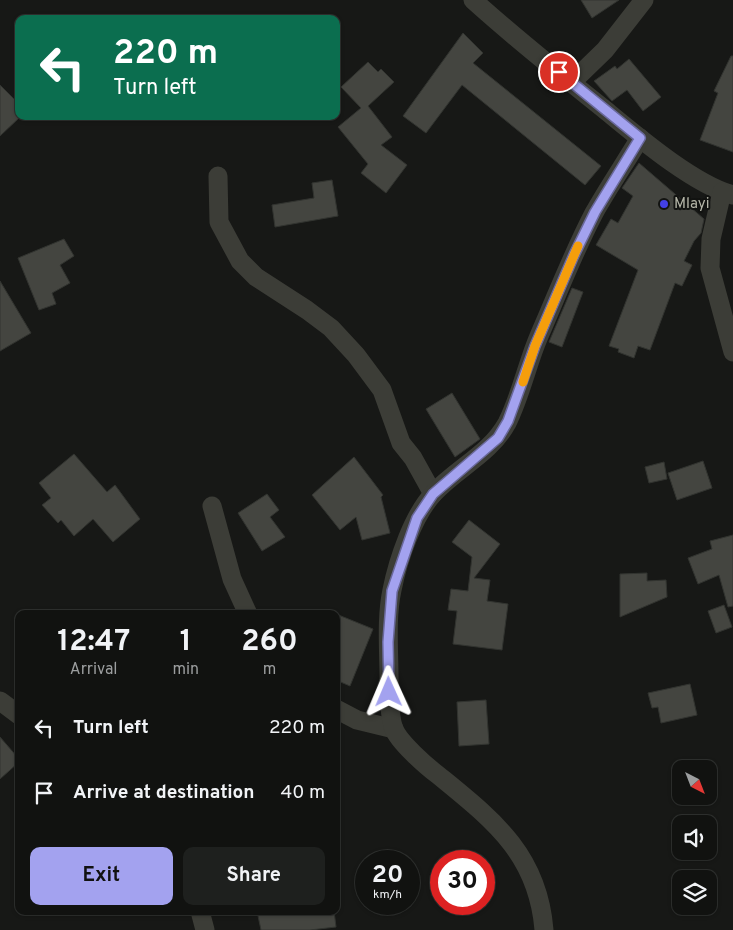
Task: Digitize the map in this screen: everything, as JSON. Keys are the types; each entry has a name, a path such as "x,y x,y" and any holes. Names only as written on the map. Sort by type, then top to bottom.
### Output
{"street":[{"path":"473,0 571,83 640,138 683,168 728,193 711,240 710,268 733,352"},
{"path":"571,83 605,50 644,0"},
{"path":"544,930 541,910 525,861 497,825 430,769 413,753 394,729 389,692 388,642 392,591 409,536 417,518 433,494 485,451 501,432 511,413 535,346 574,255 595,212 640,138"},
{"path":"218,176 219,222 240,261 256,277 331,328 356,355 382,390 401,444 413,458 433,494"},
{"path":"212,506 232,579 246,610"},
{"path":"0,701 15,712"},
{"path":"340,711 357,720 394,729"},
{"path":"201,915 205,930"}],"building":[{"path":"581,0 619,0 592,18"},
{"path":"463,33 483,53 473,63 601,166 585,185 462,85 426,133 403,116"},
{"path":"731,56 733,56 733,152 700,140 718,93 714,91"},
{"path":"629,59 661,97 643,111 627,90 612,101 594,81 615,66 617,69"},
{"path":"368,62 378,72 381,69 394,82 368,106 392,137 381,145 407,165 386,193 361,173 368,164 338,127 361,108 341,87"},
{"path":"0,85 15,100 15,120 17,120 0,136"},
{"path":"639,163 704,219 701,233 694,241 684,261 692,265 682,286 675,283 650,350 638,346 634,358 618,352 619,349 609,346 638,270 596,245 611,219 618,223 633,196 622,188"},
{"path":"332,180 338,216 275,227 272,205 314,198 312,183"},
{"path":"64,239 74,256 60,265 70,283 52,293 56,304 39,310 18,258"},
{"path":"0,281 31,333 0,351"},
{"path":"572,288 583,292 562,347 549,342"},
{"path":"452,393 480,439 455,457 426,409"},
{"path":"74,454 107,492 115,485 140,519 113,542 93,519 74,536 61,520 58,523 42,505 51,498 39,483"},
{"path":"354,457 383,495 381,497 390,533 362,540 356,517 340,530 312,495"},
{"path":"703,461 712,488 677,500 668,473"},
{"path":"664,462 667,479 649,483 645,467"},
{"path":"267,494 279,510 270,517 285,537 262,551 238,513"},
{"path":"469,520 500,544 474,578 490,580 487,601 508,604 502,650 453,644 457,611 448,610 451,589 468,591 472,557 452,542"},
{"path":"733,535 733,606 728,607 719,575 698,584 688,558 712,549 710,541"},
{"path":"647,573 647,581 666,580 667,597 620,617 620,574"},
{"path":"724,605 732,627 716,633 708,611"},
{"path":"340,616 373,629 350,686 340,682"},
{"path":"690,684 697,715 661,723 658,707 652,708 648,693"},
{"path":"486,700 489,744 459,746 457,702"},
{"path":"0,737 15,754 15,766 0,779"},
{"path":"258,915 334,915 336,927 310,930 261,930"}],"slow traffic":[{"path":"523,382 535,346 578,246"}],"place":[{"name":"Mlayi","path":"664,204"}],"route":[{"path":"389,692 388,642 392,591 409,536 417,518 433,494 460,469 485,451 498,438 508,421 535,346 574,255 595,212 640,138 559,72"}]}
